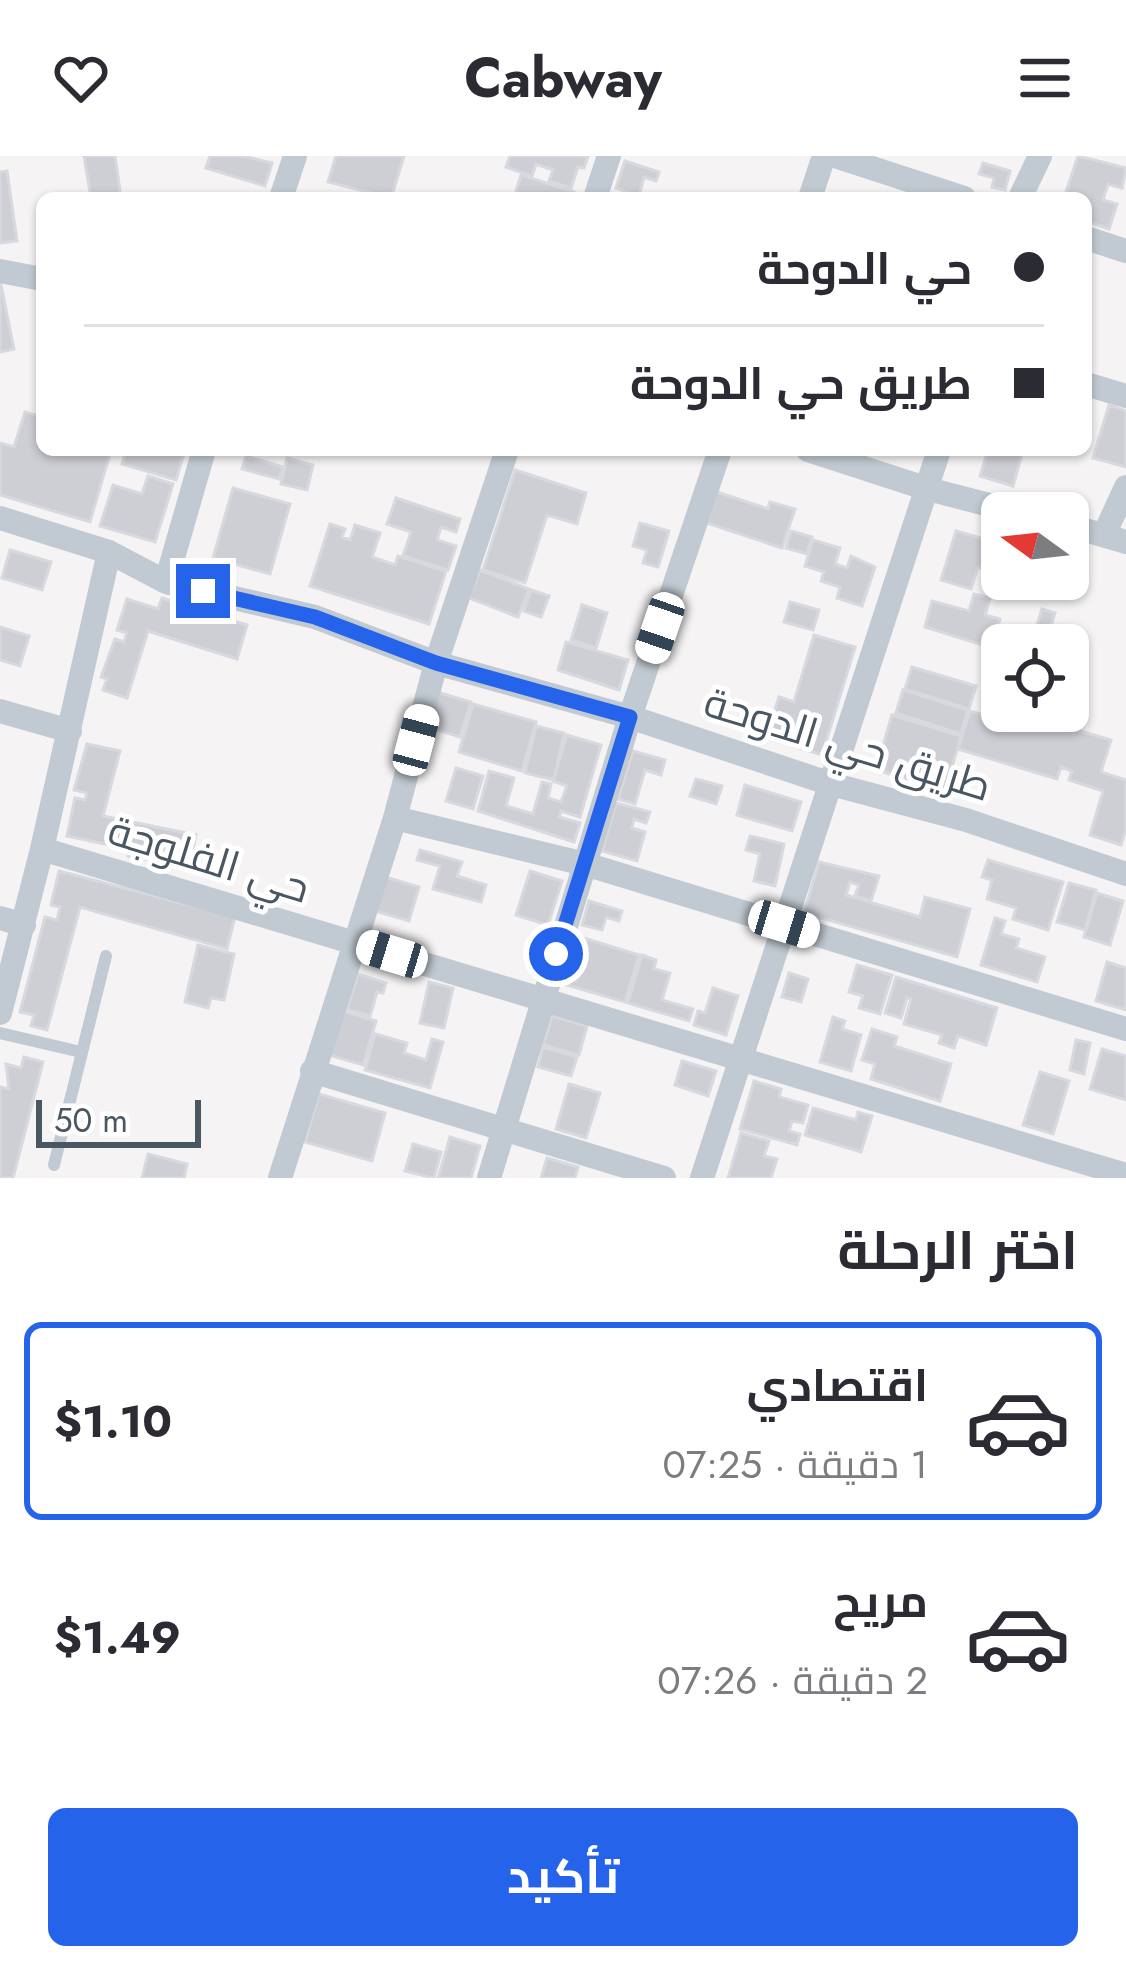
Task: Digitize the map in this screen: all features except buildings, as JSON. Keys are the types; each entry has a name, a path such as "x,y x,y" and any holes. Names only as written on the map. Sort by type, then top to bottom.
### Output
{"street":[{"path":"282,192 295,156"},
{"path":"598,192 609,156"},
{"path":"812,192 824,156"},
{"path":"835,156 946,192"},
{"path":"1023,192 1040,156"},
{"path":"1092,240 1126,251"},
{"path":"0,271 36,278"},
{"path":"1092,386 1126,397"},
{"path":"166,582 202,456"},
{"path":"280,1178 395,818 436,663 505,456"},
{"path":"489,1178 630,717 718,456"},
{"path":"826,456 981,503"},
{"path":"702,1178 936,456"},
{"path":"1115,539 1126,487"},
{"name":"طريق حي الدوحة","path":"0,518 109,552 166,582 315,617 436,663 630,717 831,784 967,820 1126,874"},
{"name":"حي الفلوجة","path":"0,1013 12,922 42,849 109,552"},
{"path":"0,711 70,731"},
{"path":"395,818 585,864 1126,1029"},
{"name":"حي الفلوجة","path":"42,849 1126,1175"},
{"path":"312,1071 664,1178"}],"lane":[{"path":"54,1165 106,956"},
{"path":"0,1033 81,1052"}],"route":[{"path":"203,591 315,617 436,663 630,717 556,954"}]}
